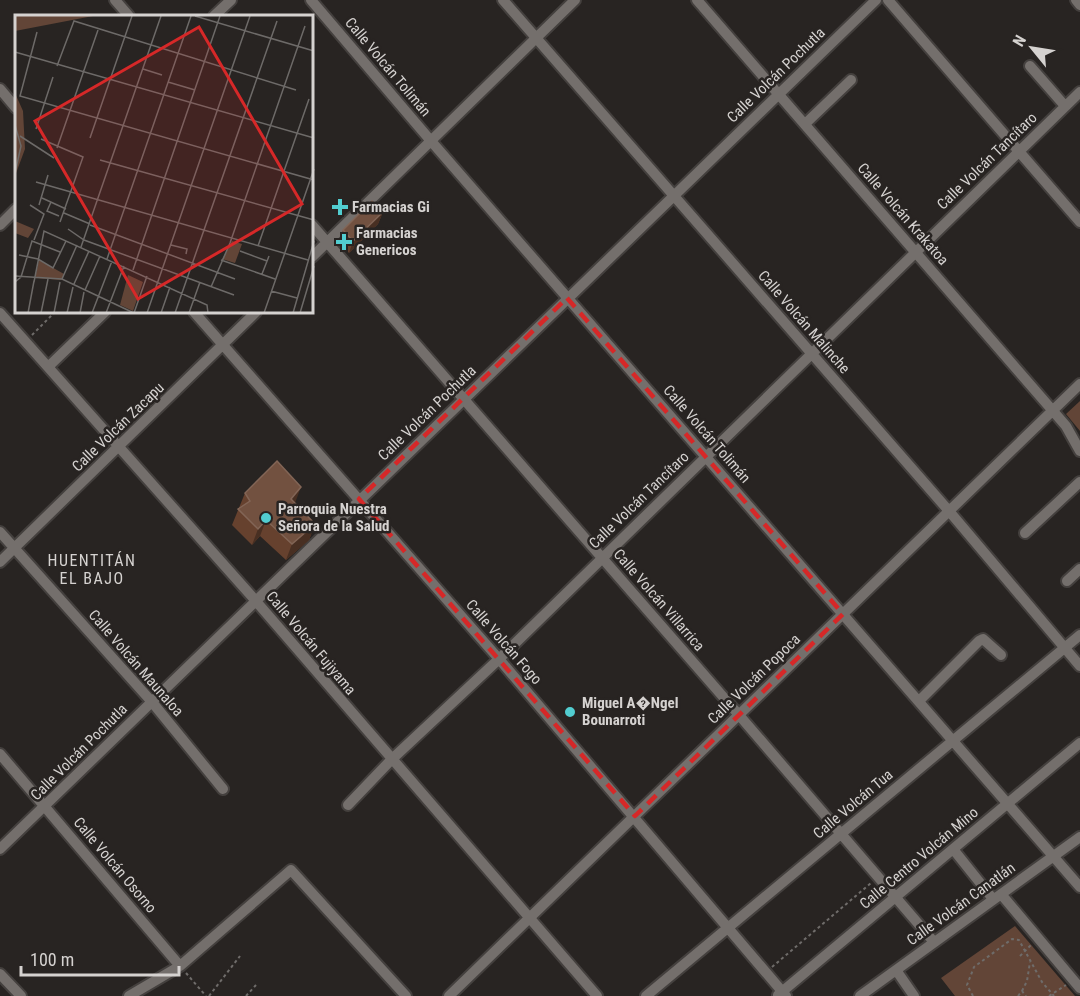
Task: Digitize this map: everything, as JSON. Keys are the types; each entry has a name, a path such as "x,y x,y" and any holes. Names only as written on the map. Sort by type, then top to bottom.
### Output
{"street":[{"path":"115,0 128,15"},
{"path":"215,15 231,0"},
{"name":"Calle Volcán Tolimán","path":"311,0 1080,887"},
{"name":"Calle Volcán Malinche","path":"503,0 813,353 1080,666"},
{"path":"314,255 575,0"},
{"name":"Calle Volcán Krakatoa","path":"697,0 1053,410 1066,426 1080,451"},
{"name":"Calle Volcán Pochutla","path":"0,849 46,807 255,600 876,0"},
{"path":"888,0 1080,222"},
{"path":"1076,0 1080,5"},
{"path":"1030,66 1065,106"},
{"path":"805,124 851,80"},
{"path":"0,89 15,107"},
{"name":"Calle Volcán Tancítaro","path":"348,805 391,760 499,659 1080,92"},
{"path":"0,225 15,210"},
{"name":"Calle Volcán Villarrica","path":"314,227 934,942"},
{"name":"Calle Volcán Fujiyama","path":"0,313 255,600 597,996"},
{"path":"48,367 103,314"},
{"name":"Calle Volcán Fogo","path":"196,314 635,816 782,994"},
{"name":"Calle Volcán Zacapu","path":"0,562 254,314"},
{"name":"Calle Volcán Popoca","path":"449,996 1080,384"},
{"path":"1025,533 1080,483"},
{"name":"Calle Volcán Maunaloa","path":"0,532 152,702 223,789"},
{"path":"1067,581 1080,569"},
{"name":"Calle Volcán Tua","path":"646,996 1080,635"},
{"path":"919,701 979,641 983,639 989,641 1001,656"},
{"name":"Calle Centro Volcán Mino","path":"782,994 1080,743"},
{"name":"Calle Volcán Osorno","path":"0,754 180,966"},
{"name":"Calle Volcán Canatlán","path":"860,996 1080,837"},
{"path":"953,849 1038,937 1076,984"},
{"path":"129,996 180,966 291,870 406,996"},
{"path":"896,970 914,996"},
{"path":"0,974 21,996"}],"path":[{"path":"25,341 53,314"},
{"path":"766,972 878,878"},
{"path":"1020,956 1038,937"},
{"path":"973,996 967,985 968,977 974,967 1012,939 1019,940 1052,996 1076,984"},
{"path":"180,966 207,996 240,957"},
{"path":"1018,996 1027,981 1030,962"},
{"path":"246,996 256,985"},
{"path":"1022,991 1026,996"}],"highlighted area":[{"path":"567,298 843,614 635,816 359,499"}],"shaded area":[{"path":"1080,401 1080,431 1066,414"},
{"path":"1015,926 1075,996 955,996 941,978"}],"building":[{"path":"372,201 383,212 353,241 343,230"},
{"name":"Parroquia Nuestra Señora de la Salud","path":"277,461 301,487 291,499 315,524 292,544 266,520 258,529 238,509 250,501 245,493"}],"place":[{"name":"Farmacias Gi","path":"340,207"},
{"name":"Farmacias Genericos","path":"344,242"},
{"name":"Parroquia Nuestra Señora de la Salud","path":"266,518"},
{"name":"Miguel A�Ngel Bounarroti","path":"570,712"}],"district":[{"name":"HUENTITÁN EL BAJO","path":"92,569"}]}
